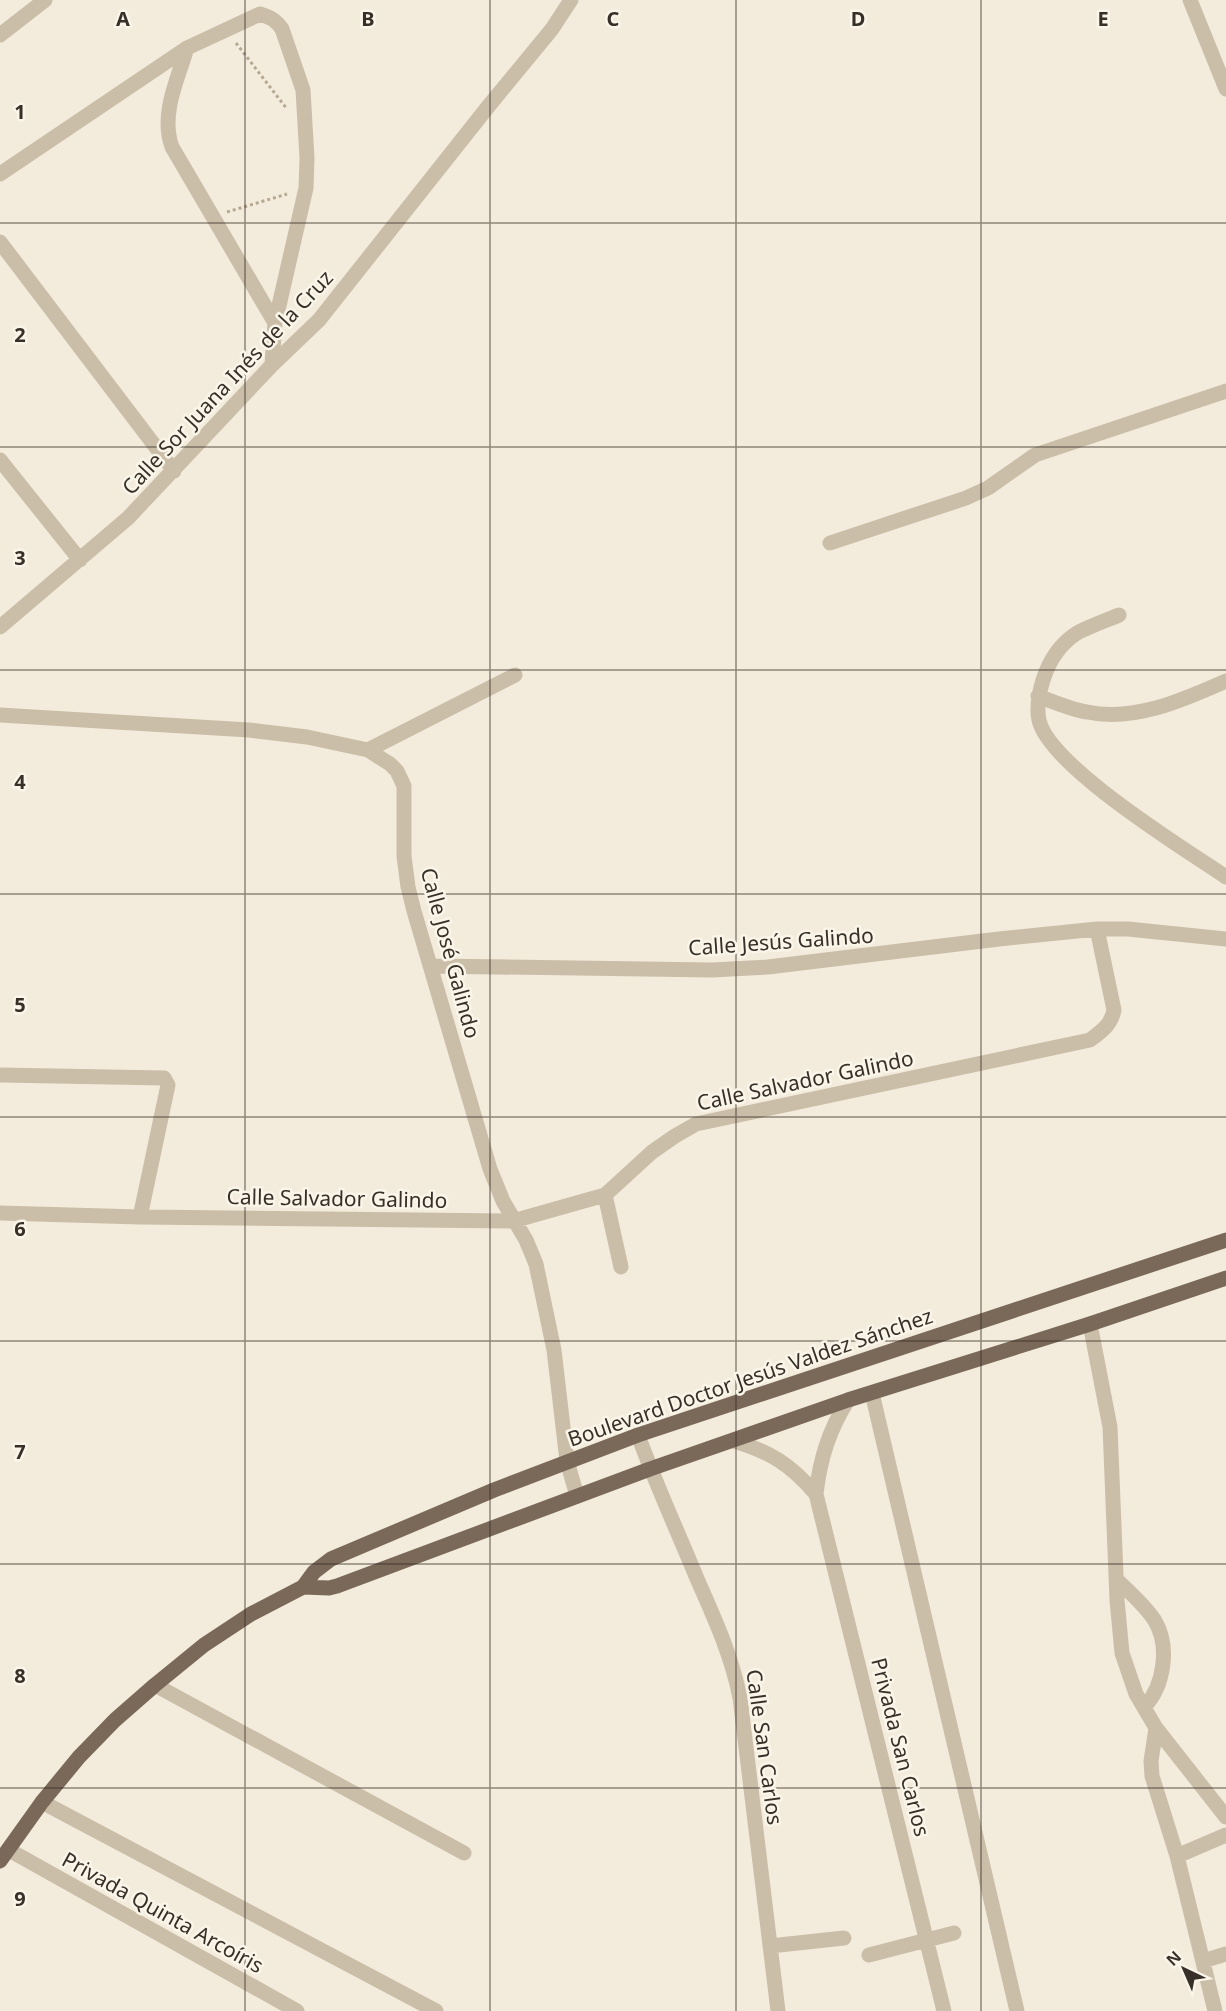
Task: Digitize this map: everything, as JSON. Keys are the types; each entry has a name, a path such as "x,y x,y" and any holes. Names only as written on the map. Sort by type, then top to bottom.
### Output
{"main road":[{"name":"Boulevard Doctor Jesús Valdez Sánchez","path":"4,1856 42,1802 86,1750 154,1685 204,1645 251,1614 303,1587 314,1572 332,1559 417,1521 638,1435 1226,1240"},
{"name":"Boulevard Doctor Jesús Valdez Sánchez","path":"303,1587 337,1586 650,1469 848,1400 1090,1324 1226,1278"}],"street":[{"path":"0,35 45,0"},
{"name":"Calle Sor Juana Inés de la Cruz","path":"0,627 128,518 272,365 319,320 552,29 570,0"},
{"path":"1190,0 1226,89"},
{"path":"0,174 187,48 260,14 277,22 282,29 303,90 307,134 306,188 275,324 272,365"},
{"path":"187,48 170,103 167,134 211,217 275,324"},
{"path":"0,242 174,471"},
{"path":"830,543 966,498 988,488 1035,455 1226,391"},
{"path":"0,460 80,560"},
{"path":"1119,615 1077,633 1058,650 1046,669 1038,696 1039,722 1053,746 1081,775 1226,877"},
{"path":"368,750 515,675"},
{"path":"1038,696 1085,712 1104,715 1130,714 1184,699 1226,681"},
{"name":"Calle José Galindo","path":"0,715 249,730 307,737 368,750 390,764 404,786 404,856 408,887 489,1169 503,1202 526,1240 536,1264 554,1350 567,1461 577,1496"},
{"name":"Calle Jesús Galindo","path":"431,966 712,970 768,967 999,939 1128,928 1226,939"},
{"name":"Calle Salvador Galindo","path":"0,1213 140,1217 513,1221 604,1195 652,1152 696,1124 1090,1040 1105,1030 1112,1019 1114,1010 1097,930"},
{"path":"0,1075 164,1078 168,1085 140,1217"},
{"path":"604,1195 621,1267"},
{"path":"1090,1324 1110,1427 1116,1579 1122,1653 1136,1694 1156,1728 1226,1817"},
{"path":"872,1393 1017,2011"},
{"name":"Privada San Carlos","path":"848,1400 825,1444 816,1494 944,2011"},
{"name":"Calle San Carlos","path":"638,1435 650,1469 721,1633 735,1675 740,1698 778,2011"},
{"name":"Privada San Carlos","path":"734,1441 758,1448 780,1460 799,1475 816,1494"},
{"path":"1116,1579 1143,1606 1155,1621 1161,1634 1161,1673 1158,1688 1144,1706"},
{"path":"154,1685 464,1853"},
{"path":"1156,1728 1151,1761 1152,1776 1177,1856 1215,2011"},
{"path":"42,1802 436,2011"},
{"path":"1177,1856 1226,1835"},
{"name":"Privada Quinta Arcoíris","path":"4,1856 297,2011"},
{"path":"869,1955 954,1933"},
{"path":"770,1946 844,1938"},
{"path":"1203,1961 1226,1954"}],"path":[{"path":"226,30 307,134"},
{"path":"211,217 306,188"}]}
